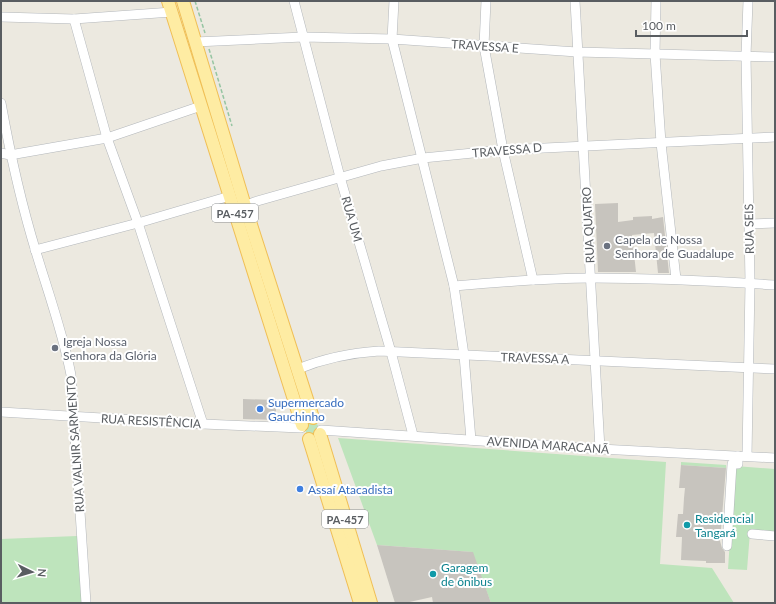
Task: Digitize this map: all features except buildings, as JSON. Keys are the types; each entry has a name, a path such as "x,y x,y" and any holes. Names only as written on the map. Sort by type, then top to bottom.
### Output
{"main road":[{"name":"PA-457","path":"183,1 245,206 313,418 320,422 317,434 360,603"},
{"name":"PA-457","path":"170,6 303,435 317,434"},
{"path":"301,426 306,420 313,418"},
{"name":"PA-457","path":"317,434 371,603"}],"street":[{"name":"RUA UM","path":"294,1 340,177 391,352 413,435"},
{"path":"394,1 392,39 454,286 464,355 471,440"},
{"path":"486,1 484,46 503,150 533,280"},
{"name":"RUA QUATRO","path":"575,1 600,449"},
{"path":"656,1 654,54 661,143 676,279"},
{"name":"RUA SEIS","path":"743,456 748,367 750,284 746,56 748,1"},
{"path":"1,17 74,19 170,6"},
{"path":"74,19 107,138 138,223 203,424"},
{"name":"TRAVESSA E","path":"196,42 303,37 392,39 577,52 775,57"},
{"name":"RUA VALNIR SARMENTO","path":"1,103 6,154 68,360 71,375 86,603"},
{"path":"6,154 107,138 201,106"},
{"name":"TRAVESSA D","path":"245,206 340,177 381,166 423,158 503,150 583,145 661,143 775,137"},
{"path":"35,250 138,223 230,196"},
{"path":"749,224 775,223"},
{"path":"454,286 533,280 591,278 676,279 775,285"},
{"name":"TRAVESSA A","path":"298,369 324,359 367,352 775,369"},
{"name":"RUA RESISTÊNCIA","path":"1,412 203,424 301,426"},
{"name":"AVENIDA MARACANÃ","path":"317,434 413,435 600,449 775,458"},
{"path":"727,546 732,464 738,464 743,456"},
{"path":"752,534 775,536"}],"green space":[{"path":"312,422 317,424 319,429 317,434 312,436 307,434 305,429 307,424"},
{"path":"338,438 666,462 660,564 712,568 734,603 491,603 472,552 377,545"},
{"path":"681,462 726,465 726,468 681,465"},
{"path":"735,466 775,469 775,533 750,532 747,570 728,569"},
{"path":"77,536 82,602 1,603 1,539"}],"place":[{"name":"Capela de Nossa Senhora de Guadalupe","path":"607,246"},
{"name":"Igreja Nossa Senhora da Glória","path":"55,348"},
{"name":"Supermercado Gauchinho","path":"260,409"},
{"name":"Assaí Atacadista","path":"300,489"},
{"name":"Residencial Tangará","path":"687,525"},
{"name":"Garagem de ônibus","path":"433,574"}]}
